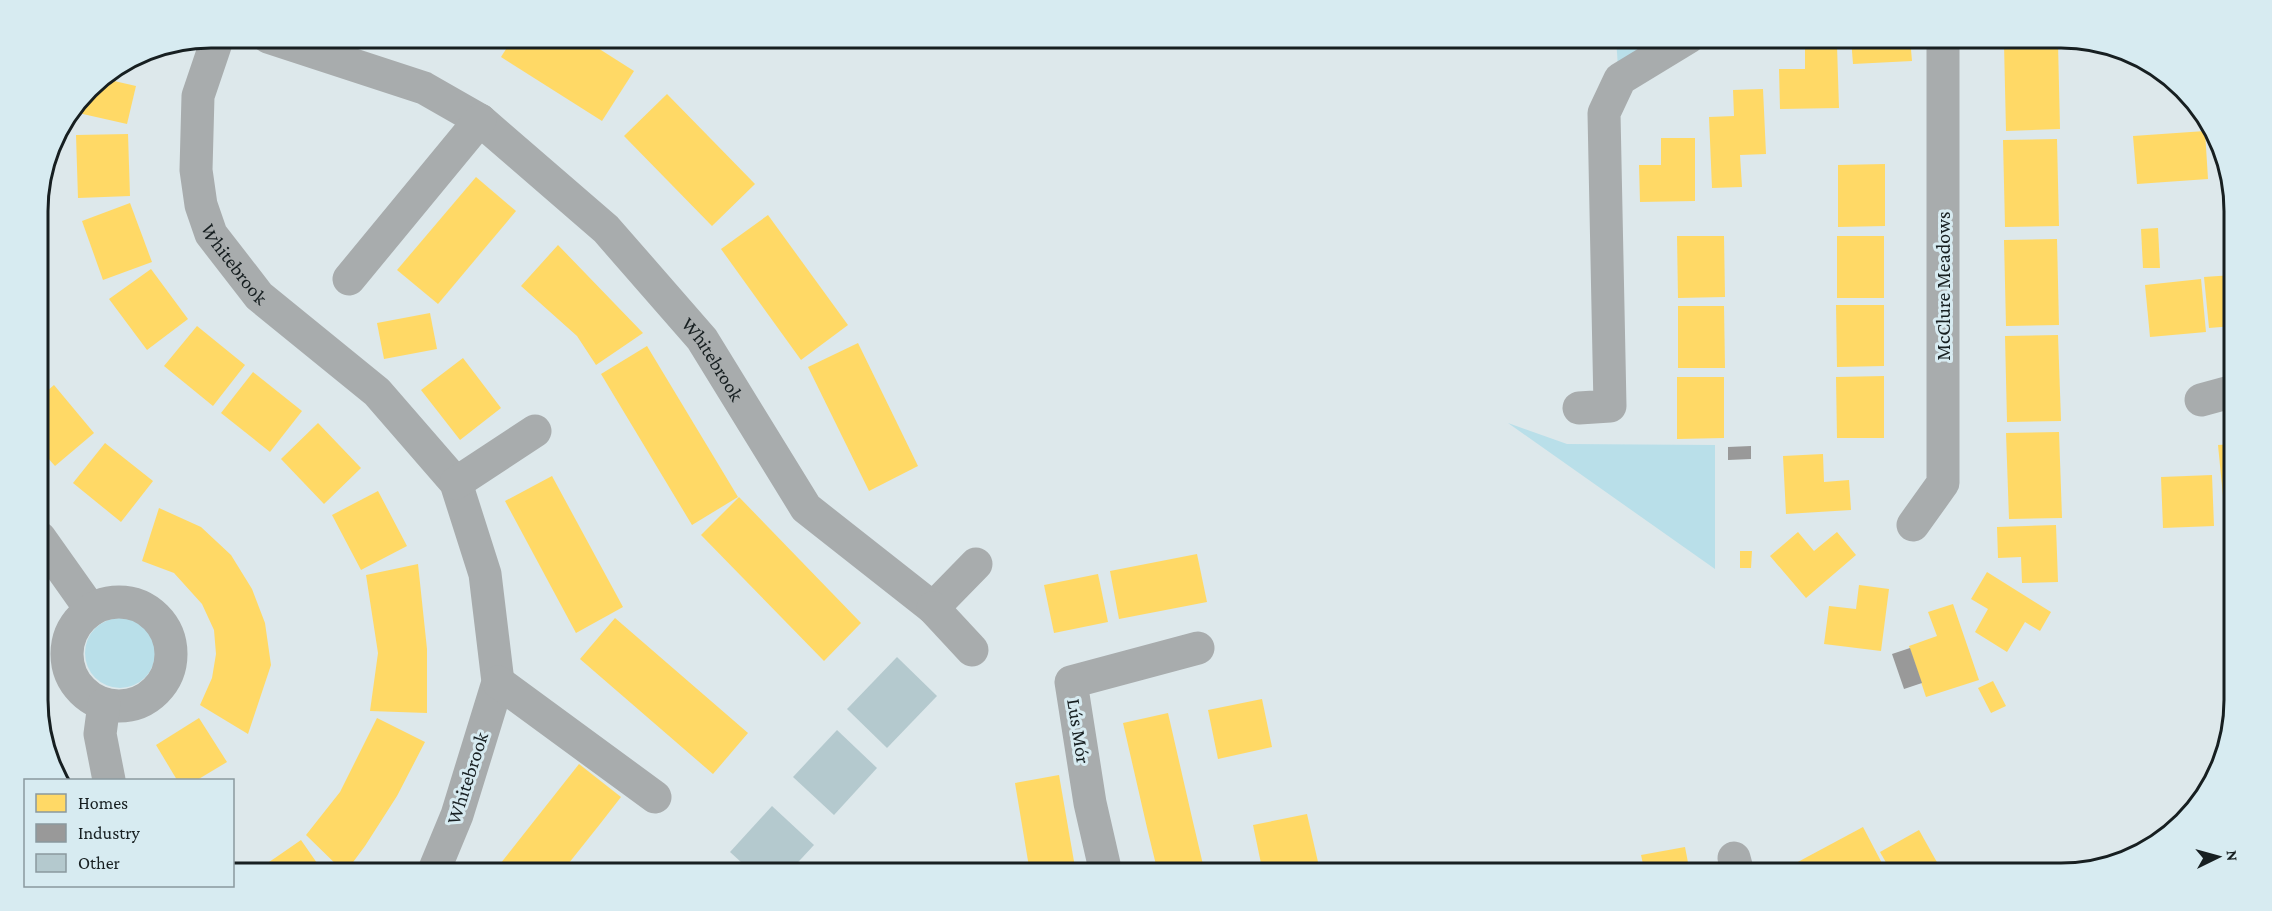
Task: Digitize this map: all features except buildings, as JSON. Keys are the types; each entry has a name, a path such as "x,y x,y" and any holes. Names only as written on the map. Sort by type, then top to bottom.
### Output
{"street":[{"name":"Whitebrook","path":"215,48 198,96 196,170 201,205 211,234 259,296 377,392 456,483 485,574 498,682 457,815 437,863"},
{"name":"Whitebrook","path":"299,48 424,88 480,120 606,229 702,339 806,508 933,608 972,650"},
{"path":"1579,408 1610,406 1604,113 1620,80 1673,48"},
{"name":"McClure Meadows","path":"1913,525 1943,483 1943,48"},
{"path":"349,279 480,120"},
{"path":"2201,400 2224,394"},
{"path":"456,483 535,431"},
{"path":"48,549 91,610"},
{"path":"933,608 976,564"},
{"path":"124,602 141,606 156,616 166,630 171,647 170,664 164,681 153,694 137,703 120,706 104,704 88,696 76,684 69,669 67,652 70,635 78,621 91,610 107,603 124,602"},
{"name":"Lús Mór","path":"1104,863 1090,803 1071,681 1198,648"},
{"path":"498,682 655,797"},
{"path":"104,704 100,734 109,779"}],"shaded area":[{"path":"1617,48 1649,48 1618,68"},
{"path":"1508,423 1567,444 1715,445 1715,569"},
{"path":"120,618 133,621 145,628 152,640 155,653 152,666 145,678 133,685 120,688 107,685 95,678 88,666 85,653 88,640 95,628 107,621"}]}
